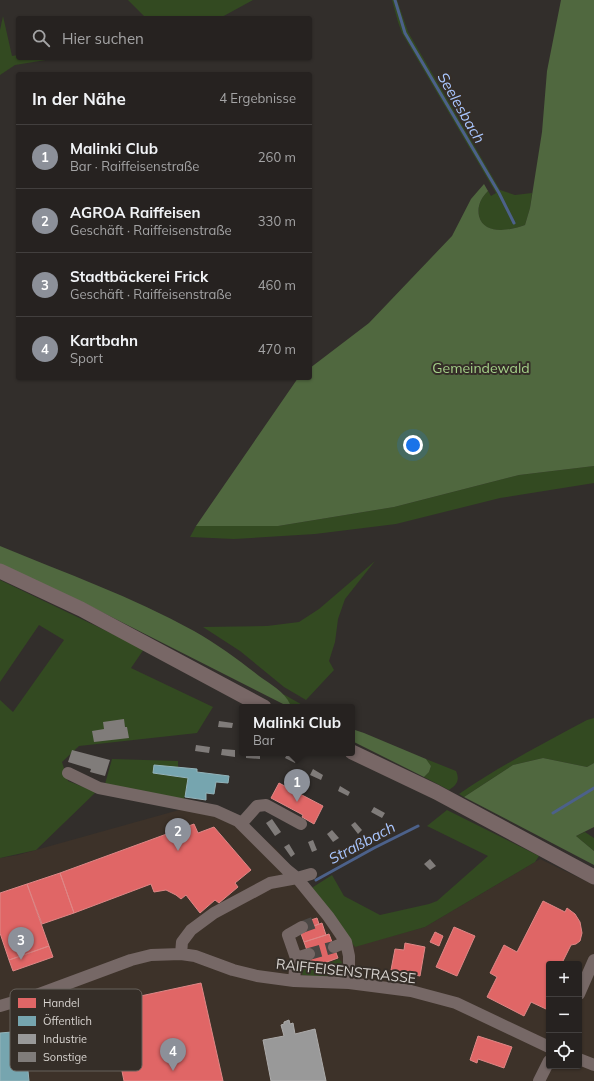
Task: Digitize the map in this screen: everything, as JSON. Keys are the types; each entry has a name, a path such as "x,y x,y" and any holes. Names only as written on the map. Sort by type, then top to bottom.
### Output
{"main road":[{"path":"0,571 81,609 258,704"},
{"path":"355,753 460,805 594,877"}],"street":[{"path":"68,773 99,788 216,812 238,821 297,878 323,918 346,942 349,956 349,983"},
{"path":"241,824 257,806 266,805 301,824"},
{"path":"181,954 182,942 191,930 214,913 270,883 311,874"},
{"path":"294,980 296,958 288,935 302,927"},
{"path":"334,947 346,942"},
{"name":"RAIFFEISENSTRASSE","path":"53,989 131,960 150,955 181,954 195,956 233,970 257,976 349,983 410,991 456,1003 546,1046"},
{"path":"296,958 309,954"},
{"path":"582,987 594,960"},
{"name":"RAIFFEISENSTRASSE","path":"0,1006 10,1003"},
{"path":"582,1060 594,1065"},
{"path":"539,1081 546,1067"}],"shaded area":[{"path":"179,810 235,813 277,850 355,946 425,927 540,859 594,885 594,1081 0,1081 0,858 18,855"}],"green space":[{"path":"128,0 253,0 224,16 144,16"},
{"path":"392,0 397,0 408,32 500,190 515,195 532,193 530,208 525,225 513,229 499,230 486,227 482,222 479,216 479,206 483,196 488,191 491,196 496,193 402,33"},
{"name":"Gemeindewald","path":"561,0 594,0 594,466 519,475 394,507 278,526 196,526 297,380 312,380 312,366 369,323 452,236 471,199 484,184 488,191 483,196 479,206 479,216 486,227 506,230 525,225 530,208 542,132 547,71"},
{"path":"3,16 12,56 16,55 16,60 46,60 15,65 0,75 0,30"},
{"path":"594,466 594,483 500,498 396,524 315,534 234,539 190,537 196,526 278,526 394,507 519,475"},
{"path":"0,546 147,607 194,631 228,652 277,688 290,704 283,704 82,602 0,564"},
{"path":"375,561 345,599 338,619 335,642 329,661 334,670 306,700 284,687 240,651 203,627 267,626 299,622 319,609"},
{"path":"0,580 144,649 131,668 213,707 197,733 79,746 62,762 68,781 96,792 36,850 0,858 0,700 13,712 64,640 39,625 0,682"},
{"path":"283,694 301,704 290,704"},
{"path":"594,718 594,763 587,767 543,758 513,765 464,797 459,794 522,755 587,720"},
{"path":"355,730 426,759 431,766 429,772 424,777 355,742"},
{"path":"543,758 587,767 594,763 594,827 576,836 594,851 594,865 464,797 513,765"},
{"path":"112,759 178,761 178,768 154,765 153,773 188,778 184,800 105,784"},
{"path":"426,759 456,771 458,780 454,786 449,790 424,777 429,772 431,766"},
{"path":"447,810 539,856 535,862 425,927 355,947 310,889 332,875 344,896 380,915 437,901 488,856 427,826"},
{"path":"585,832 594,838 594,851 576,836"},
{"path":"339,959 342,962 340,973 326,977 302,975 304,968 316,968"}],"building: Handel":[{"path":"279,783 323,806 314,824 302,817 303,815 271,798"},
{"path":"194,824 198,833 214,827 251,870 235,883 238,887 219,903 215,900 200,913 186,895 181,899 166,890 154,892 151,884 74,913 60,873"},
{"path":"60,873 74,913 42,924 27,884"},
{"path":"27,884 49,946 9,960 0,933 0,893"},
{"path":"543,901 565,912 567,908 575,914 580,922 582,933 580,941 571,945 563,961 546,961 546,1009 531,1002 524,1016 487,997 497,977 490,973 504,945 517,952"},
{"path":"317,918 319,924 303,930 301,923"},
{"path":"322,923 326,935 304,942 300,931"},
{"path":"454,927 475,936 457,976 436,967"},
{"path":"435,932 443,936 439,946 430,942"},
{"path":"329,934 338,958 313,967 304,942"},
{"path":"405,943 425,947 420,976 391,970 395,949 404,950"},
{"path":"49,946 53,957 13,971 9,960"},
{"path":"201,983 223,1081 124,1081 122,1071 142,1071 142,996"},
{"path":"478,1036 512,1047 504,1068 478,1059 477,1063 470,1060"}],"building: Öffentlich":[{"path":"154,765 197,769 197,772 229,776 228,783 216,782 214,794 206,793 206,800 185,797 188,778 153,773"},
{"path":"10,1032 10,1071 28,1071 29,1081 0,1081 0,1033"}],"building: Industrie":[{"path":"289,1020 290,1024 293,1023 295,1034 315,1029 326,1081 271,1081 263,1040 284,1036 281,1025"}],"building: Sonstige":[{"path":"124,719 129,738 94,742 92,731 104,729 103,722"},
{"path":"219,721 233,723 232,728 218,727"},
{"path":"196,745 210,747 209,753 195,751"},
{"path":"222,749 235,750 235,757 221,755"},
{"path":"72,750 110,760 105,776 90,772 91,769 68,762"},
{"path":"246,756 260,756 260,759 246,758"},
{"path":"286,756 292,756 297,759 295,763 285,758"},
{"path":"313,769 323,775 321,780 310,775"},
{"path":"340,786 350,792 348,796 338,791"},
{"path":"374,807 385,813 382,818 371,812"},
{"path":"272,819 281,832 275,836 266,823"},
{"path":"355,822 362,830 358,834 351,825"},
{"path":"332,830 339,838 333,842 327,834"},
{"path":"313,840 317,850 312,852 308,842"},
{"path":"289,844 295,854 291,857 284,847"},
{"path":"430,859 436,866 430,870 424,864"}],"waterway":[{"name":"Seelesbach","path":"395,0 405,33 499,193 514,223"},
{"name":"Straßbach","path":"553,813 594,788"},
{"name":"Straßbach","path":"316,880 418,826"}],"tunnel":[{"path":"302,927 318,921"},
{"path":"309,954 334,947"}],"place":[{"name":"Malinki Club","path":"297,802"},
{"name":"AGROA Raiffeisen","path":"178,851"},
{"name":"Stadtbäckerei Frick","path":"21,960"},
{"name":"Kartbahn","path":"173,1071"}]}
